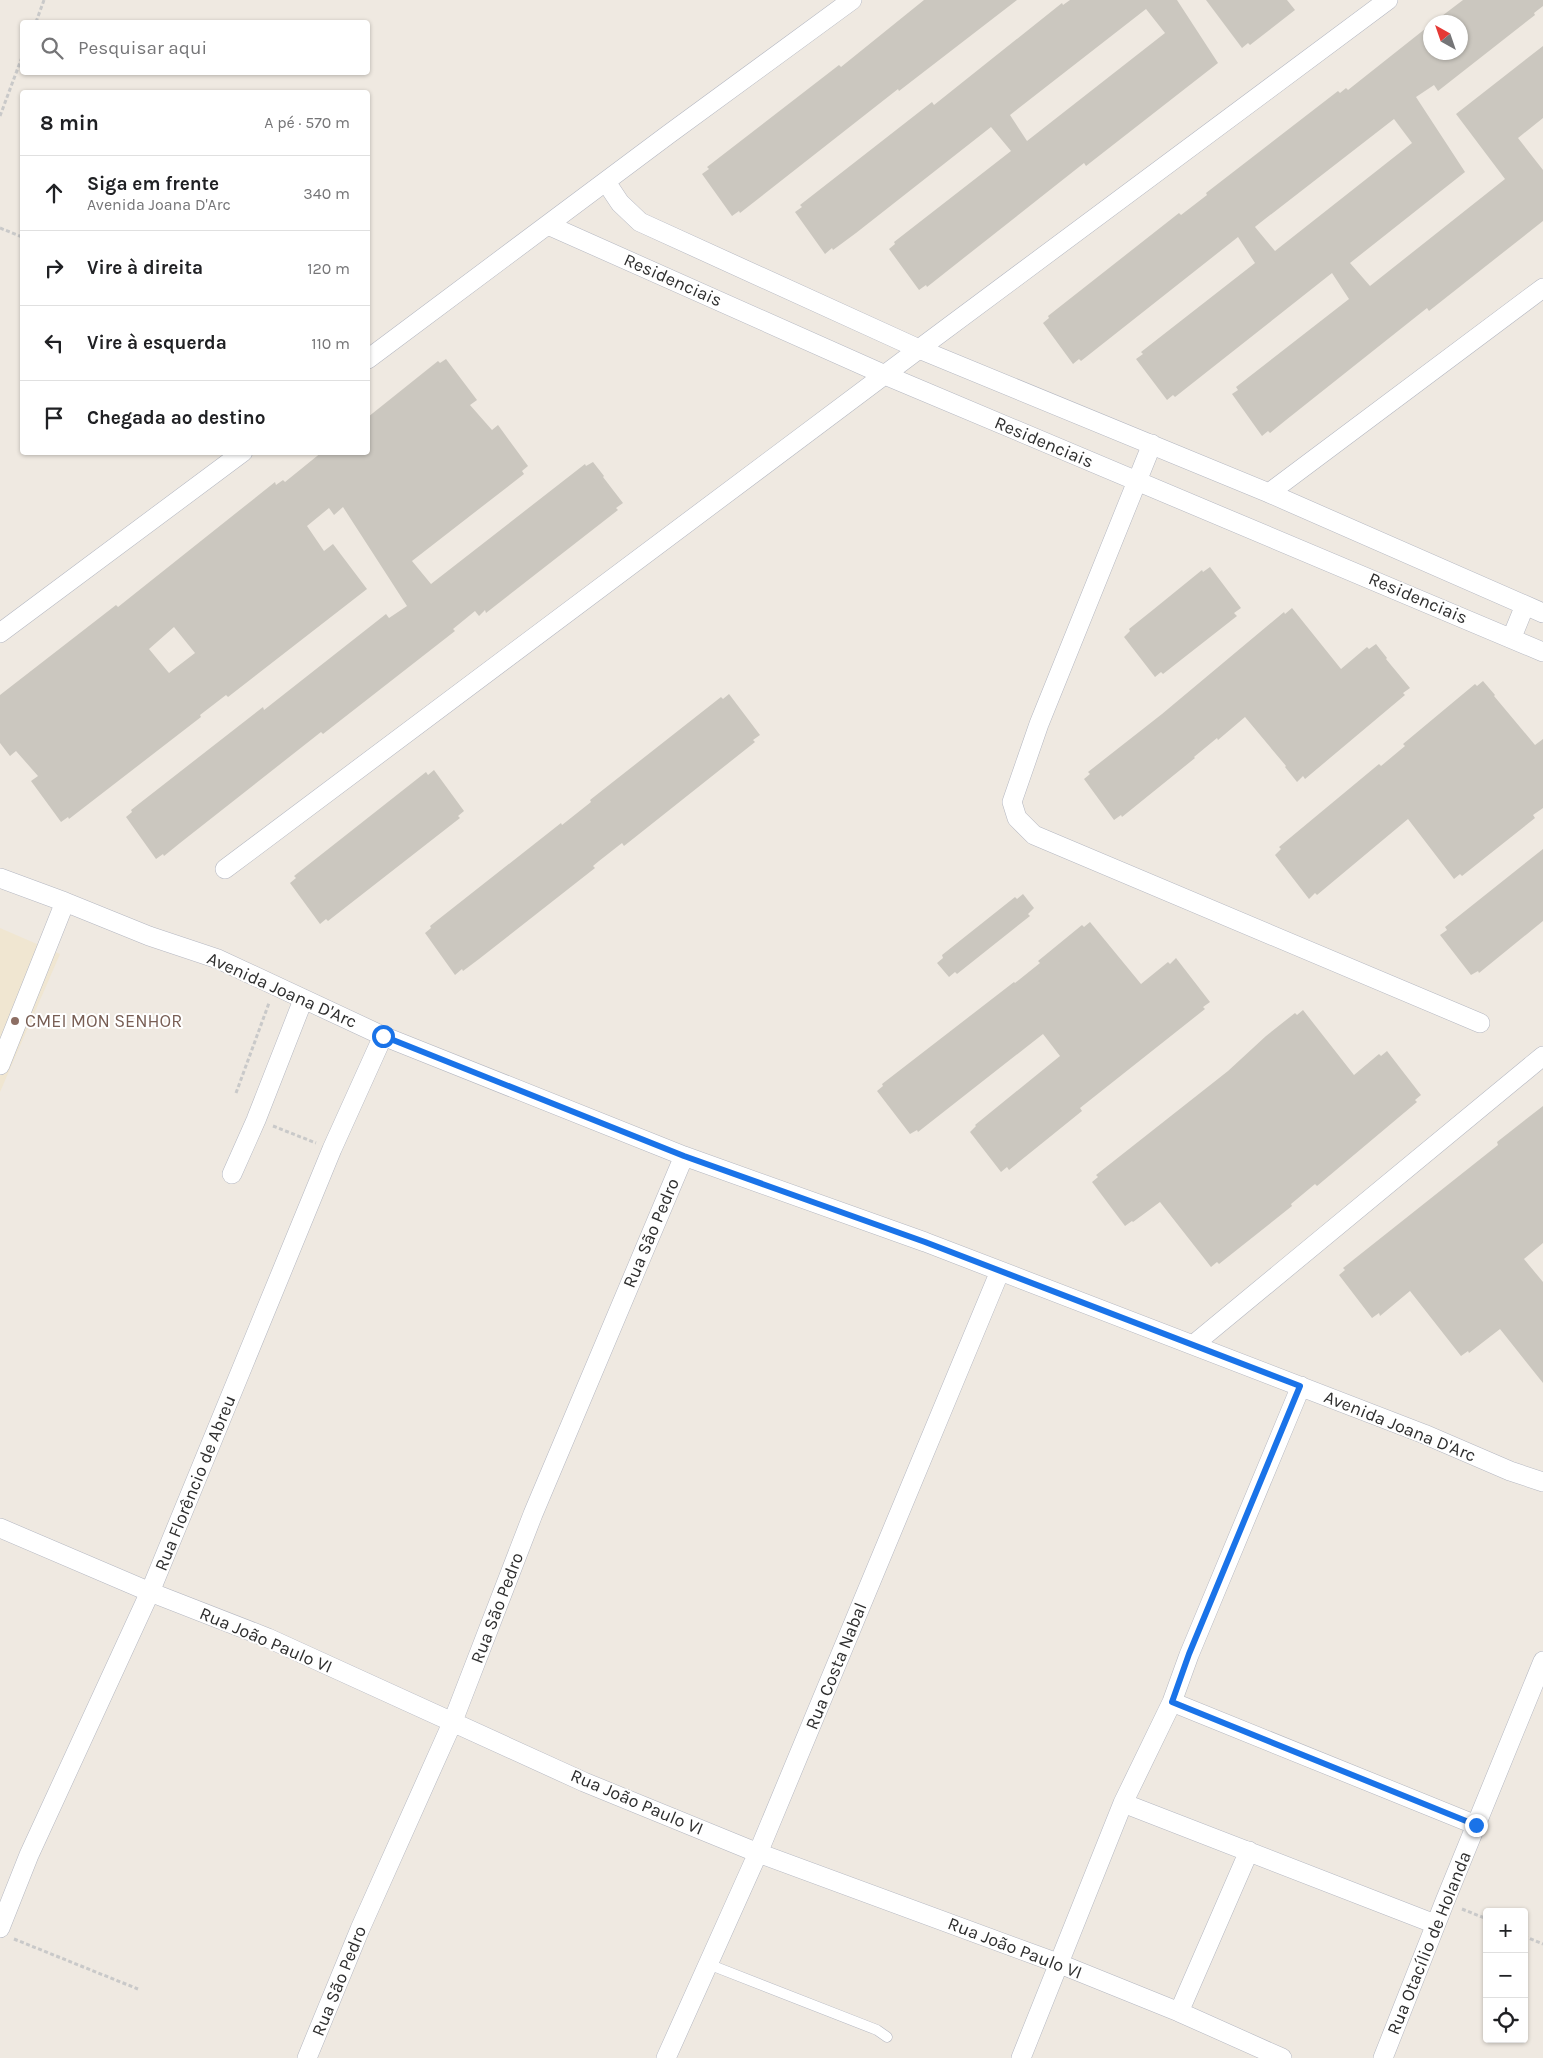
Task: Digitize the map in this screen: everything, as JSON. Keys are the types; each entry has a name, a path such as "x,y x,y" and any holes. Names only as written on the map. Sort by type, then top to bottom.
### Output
{"street":[{"path":"370,358 852,0"},
{"path":"225,869 1388,0"},
{"name":"Residenciais","path":"606,182 620,203 640,222 919,349 1269,493 1543,613"},
{"name":"Residenciais","path":"548,225 885,375 1512,637 1543,652"},
{"path":"1269,493 1543,288"},
{"path":"1152,444 1039,724 1012,802 1017,818 1034,835 1480,1023"},
{"path":"0,633 239,455"},
{"path":"1512,637 1525,605"},
{"name":"Avenida Joana D'Arc","path":"0,878 66,902 149,936 218,959 383,1036 684,1156 916,1238 1424,1434 1510,1471 1540,1477"},
{"path":"0,1064 66,902"},
{"path":"232,1174 256,1120 303,1000"},
{"name":"Rua Florêncio de Abreu","path":"5,1932 29,1855 150,1592 332,1149 383,1036"},
{"path":"1193,1344 1543,1056"},
{"name":"Rua São Pedro","path":"307,2058 360,1929 453,1721 533,1514 684,1156"},
{"name":"Rua Costa Nabal","path":"666,2058 758,1853 1000,1271"},
{"path":"1021,2058 1123,1803 1172,1702 1189,1654 1300,1386"},
{"name":"Rua João Paulo VI","path":"0,1528 150,1592 268,1638 584,1782 758,1853 1060,1964 1179,2012 1282,2058"},
{"name":"Rua Otacílio de Holanda","path":"1383,2058 1444,1901 1543,1662"},
{"path":"1172,1702 1476,1825"},
{"path":"1123,1803 1435,1924"},
{"path":"1179,2012 1249,1851"}],"lane":[{"path":"708,1964 877,2030 887,2037"}],"path":[{"path":"37,20 44,0"},
{"path":"0,116 20,62"},
{"path":"0,228 20,236"},
{"path":"236,1093 275,986"},
{"path":"256,1120 332,1149"},
{"path":"1444,1901 1483,1917"},
{"path":"5,1932 138,1989"},
{"path":"1528,1938 1543,1944"}],"shaded area":[{"name":"CMEI MON SENHOR","path":"0,928 60,954 0,1092"}],"building":[{"path":"924,0 1017,0 899,91 898,89 740,213 739,211 732,216 702,174 709,169 707,167 839,65 841,67"},
{"path":"1070,0 1177,0 1218,63 1086,166 1084,163 927,287 926,285 919,290 889,249 895,244 894,242 1011,151 991,127 856,233 825,254 795,212 802,207 800,205 932,102 934,105 1062,3 1063,5","holes":["1146,9 1165,33 1027,141 1010,115"]},
{"path":"1206,0 1287,0 1295,10 1250,45 1248,43 1242,48"},
{"path":"1463,0 1543,0 1543,6 1534,13 1535,15 1438,91 1434,85 1416,97 1465,172 1350,263 1370,286 1505,179 1456,114 1543,46 1543,118 1518,138 1543,170 1543,221 1429,311 1427,308 1270,433 1268,431 1262,436 1232,394 1238,390 1236,387 1349,299 1332,273 1175,397 1173,395 1167,400 1136,359 1143,354 1141,352 1255,263 1238,237 1081,361 1079,359 1073,364 1043,323 1049,318 1048,316 1179,213 1181,215 1207,195 1206,193 1338,91 1340,93 1346,88 1348,90 1423,31 1423,60 1468,60 1468,15 1443,15","holes":["1394,119 1412,143 1275,251 1255,227"]},
{"path":"446,359 477,400 470,405 492,430 498,425 528,466 522,471 524,474 412,561 431,584 585,464 586,466 593,462 604,476 623,503 616,508 618,510 486,613 485,610 479,616 475,611 453,629 455,631 323,734 321,732 164,856 163,854 156,859 126,817 132,812 131,810 263,707 264,710 386,614 389,618 407,606 343,507 334,515 329,508 307,526 324,551 333,544 367,589 228,697 226,695 200,715 201,717 69,819 68,817 61,822 31,781 38,776 16,751 10,756 0,743 0,695 116,605 118,607 275,482 276,485 283,480 285,482 318,455 370,455 370,415 438,361 440,363","holes":["174,627 195,653 169,673 149,649"]},
{"path":"1210,567 1241,608 1234,613 1237,616 1163,674 1161,672 1155,677 1124,637 1130,631 1129,629 1202,570 1203,572"},
{"path":"1292,608 1341,669 1367,647 1369,649 1376,644 1410,688 1403,693 1405,695 1305,779 1303,776 1297,782 1245,717 1122,817 1121,815 1114,820 1084,779 1090,774 1088,772 1162,714 1284,612 1285,614"},
{"path":"1483,681 1535,745 1543,739 1543,808 1533,815 1535,818 1462,876 1460,874 1454,879 1408,819 1317,895 1315,893 1309,899 1275,855 1281,849 1279,847 1379,764 1381,766 1405,746 1403,744 1475,684 1477,686"},
{"path":"729,694 760,735 753,740 755,742 624,846 622,843 599,861 593,866 595,868 479,959 455,975 425,933 431,928 430,926 561,823 562,825 591,802 590,800 721,697 723,699"},
{"path":"434,770 464,811 458,816 460,818 328,921 326,919 320,924 290,883 296,878 294,876 426,772 428,775"},
{"path":"1543,849 1543,921 1479,973 1478,971 1471,975 1440,935 1447,930 1445,927"},
{"path":"1023,894 1034,908 1028,914 1030,916 957,974 955,972 949,977 937,963 943,958 942,955 1015,897 1017,899"},
{"path":"1090,922 1141,984 1168,962 1170,964 1176,958 1210,1002 1203,1007 1205,1009 1080,1108 1082,1111 1009,1170 1007,1167 1001,1172 970,1132 975,1125 1060,1056 1043,1034 918,1132 917,1130 910,1134 877,1091 883,1086 882,1084 1015,983 1040,963 1038,961 1082,925 1084,927"},
{"path":"1303,1010 1354,1075 1379,1054 1381,1056 1387,1051 1421,1095 1415,1100 1417,1102 1317,1186 1315,1184 1291,1204 1292,1206 1219,1264 1217,1262 1211,1267 1160,1202 1125,1226 1092,1182 1098,1177 1096,1175 1228,1071 1266,1036 1295,1013 1297,1015"},
{"path":"1543,1106 1543,1243 1524,1259 1543,1282 1543,1383 1500,1329 1469,1353 1468,1351 1461,1356 1410,1291 1380,1316 1379,1313 1372,1318 1339,1275 1345,1270 1343,1268 1498,1145 1497,1142"}],"place":[{"name":"CMEI MON SENHOR","path":"15,1021"}],"route":[{"path":"383,1036 684,1156 925,1242 1300,1386 1189,1654 1172,1702 1476,1825"}]}
